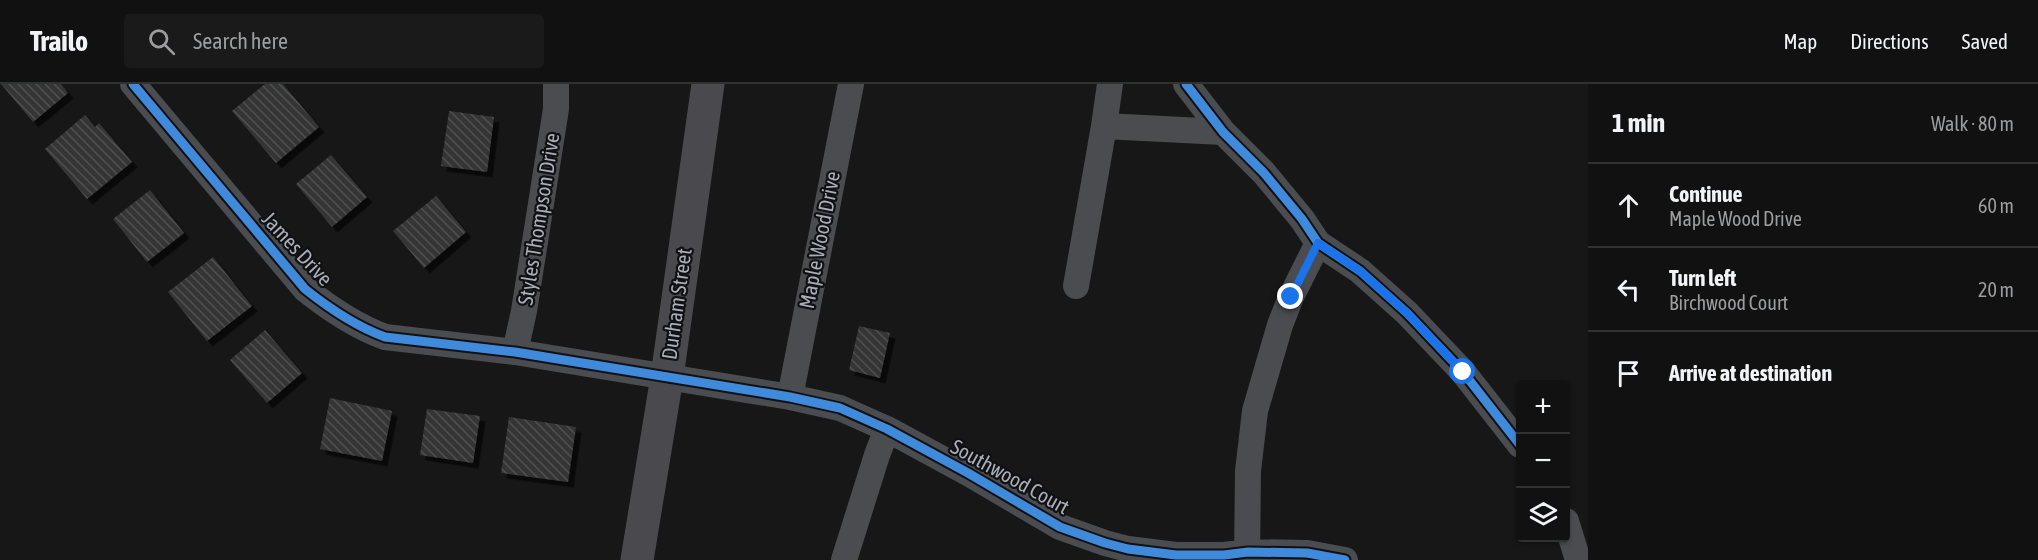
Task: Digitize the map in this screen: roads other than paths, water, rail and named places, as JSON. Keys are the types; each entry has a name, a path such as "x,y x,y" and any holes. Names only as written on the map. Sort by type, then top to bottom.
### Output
{"street":[{"name":"James Drive","path":"133,84 287,269 305,289 334,312 385,337 515,352 667,377"},
{"name":"Styles Thompson Drive","path":"515,352 524,311 556,109 556,84"},
{"name":"Durham Street","path":"637,560 667,377 708,84"},
{"name":"Maple Wood Drive","path":"790,397 851,84"},
{"path":"1076,286 1110,84"},
{"path":"1186,84 1223,132 1264,172 1318,243 1360,271 1407,313 1463,372 1516,439"},
{"path":"1104,126 1223,132"},
{"path":"1248,556 1246,516 1248,471 1255,411 1280,324 1318,243"},
{"name":"Southwood Court","path":"667,377 790,397 840,408 887,429 1060,527 1105,543 1128,549 1176,555 1248,556 1307,553 1345,560"},
{"path":"844,560 887,429"},
{"path":"1570,533 1578,560"}]}
